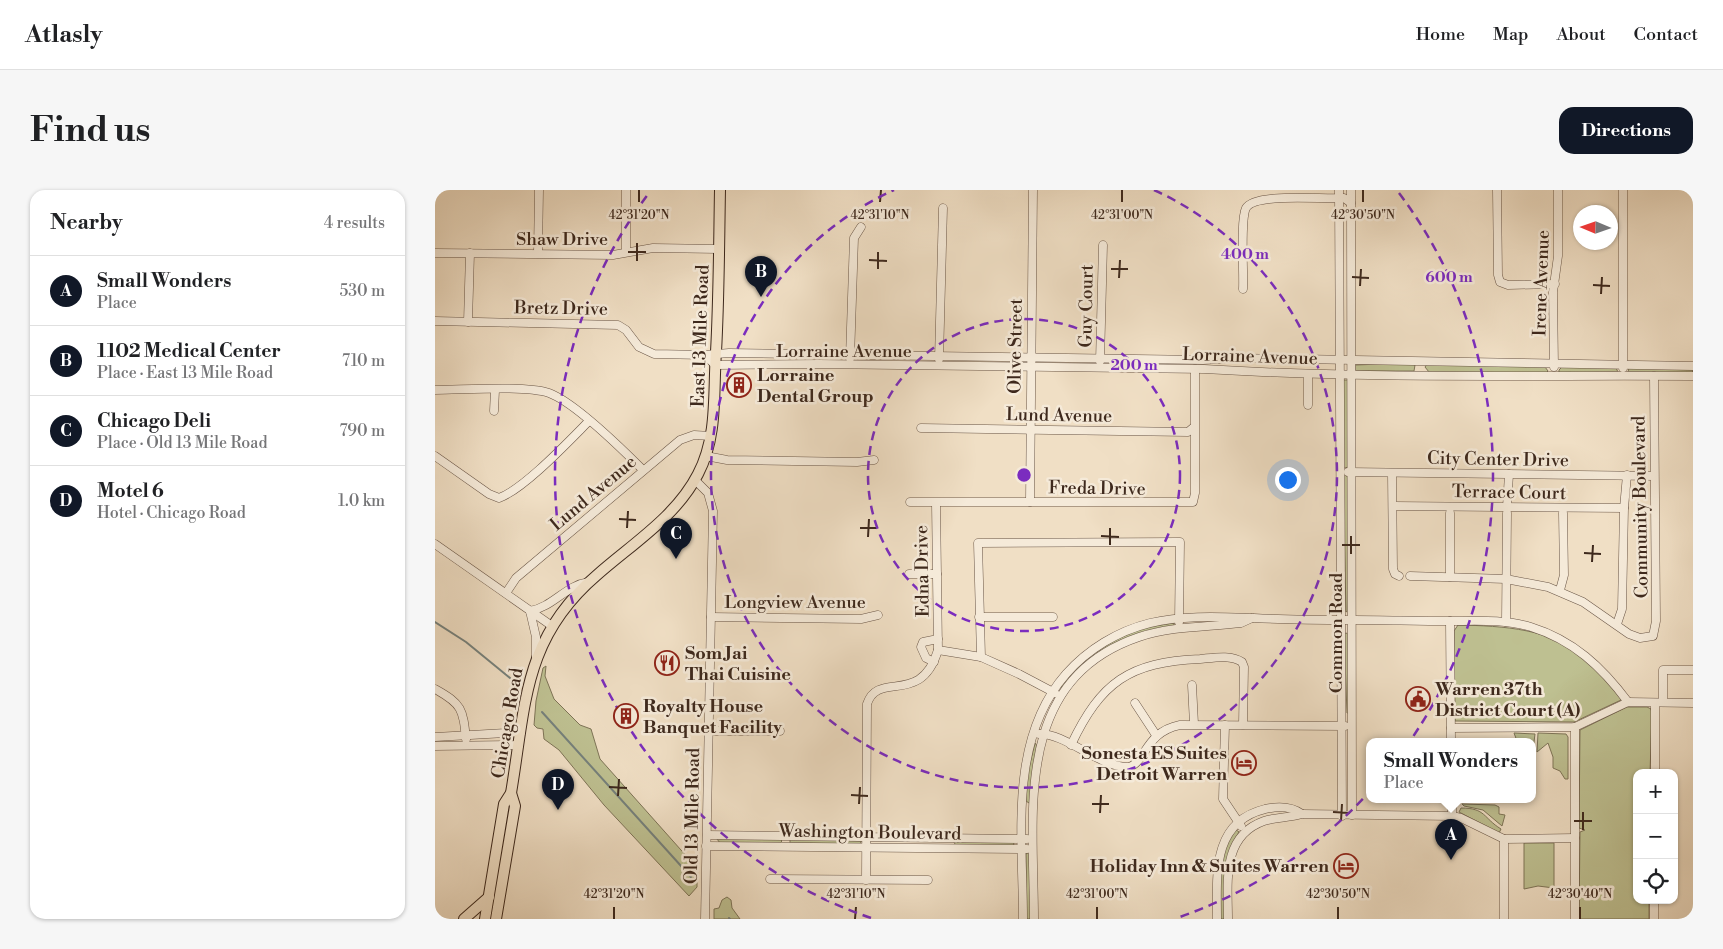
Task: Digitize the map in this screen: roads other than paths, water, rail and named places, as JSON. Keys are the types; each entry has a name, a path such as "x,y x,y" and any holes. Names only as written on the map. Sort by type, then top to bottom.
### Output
{"main road":[{"name":"East 13 Mile Road","path":"589,582 669,514 695,480 706,456 711,436 715,365 710,354 719,249 720,190"},
{"name":"Chicago Road","path":"485,919 504,804 511,793 527,689 536,658 552,626 569,602 589,582"},
{"name":"Chicago Road","path":"496,919 515,806 511,793"},
{"path":"464,919 488,898 503,878"},
{"path":"457,919 478,900 491,879"}],"street":[{"path":"538,254 539,190"},
{"path":"626,190 626,252"},
{"name":"Olive Street","path":"1030,502 1033,190"},
{"name":"Common Road","path":"1339,190 1342,816"},
{"name":"Common Road","path":"1351,190 1352,816"},
{"path":"1497,190 1497,275 1500,282 1508,285 1555,284"},
{"name":"Irene Avenue","path":"1553,377 1555,284 1558,256 1558,190"},
{"path":"1623,190 1623,377"},
{"path":"1243,290 1244,222 1249,205 1267,199 1344,198 1351,202"},
{"path":"939,366 943,208"},
{"path":"850,364 854,238 861,228"},
{"name":"Guy Court","path":"1100,368 1103,245"},
{"name":"Shaw Drive","path":"435,253 613,255 653,248 719,249"},
{"path":"469,322 470,253"},
{"name":"Bretz Drive","path":"435,321 617,325 626,330 639,347 653,354 710,354"},
{"path":"1340,331 1351,331"},
{"name":"Lorraine Avenue","path":"710,354 1203,360 1235,358 1352,359 1693,366"},
{"path":"783,354 783,366"},
{"path":"1234,372 1237,367 1235,358"},
{"name":"Lorraine Avenue","path":"715,365 783,366 850,364 1195,369 1308,374 1553,377 1693,376"},
{"path":"1195,369 1195,427"},
{"path":"1308,374 1308,405"},
{"name":"Community Boulevard","path":"1617,624 1635,636 1645,638 1653,636 1656,621 1654,376"},
{"path":"435,390 495,390 549,393 567,403 643,470"},
{"path":"494,411 495,390"},
{"path":"435,456 489,494 499,498 512,491 589,422"},
{"name":"Lund Avenue","path":"921,428 1188,432 1195,427"},
{"name":"Freda Drive","path":"910,502 1193,502 1195,493 1195,427"},
{"name":"Lund Avenue","path":"506,593 516,578 684,437 694,435 711,436"},
{"path":"706,456 727,460 857,462 874,460"},
{"name":"City Center Drive","path":"1341,472 1654,476"},
{"path":"1392,472 1394,506 1393,569 1395,574 1399,576"},
{"path":"1506,622 1509,474"},
{"path":"1410,576 1506,578 1560,590 1617,624 1622,609 1623,508 1627,475"},
{"name":"Old 13 Mile Road","path":"695,480 708,493 712,504 705,919"},
{"name":"Edna Drive","path":"936,502 938,638 938,650 934,662 926,658 921,646 923,642 938,638"},
{"name":"Terrace Court","path":"1394,506 1507,510 1623,508"},
{"path":"1450,513 1450,577"},
{"path":"1560,590 1564,575 1563,513"},
{"path":"981,658 978,544 1180,542 1180,629"},
{"path":"435,544 552,626"},
{"path":"909,574 937,574"},
{"path":"530,611 544,607 567,590 589,582"},
{"path":"530,611 535,636 536,658"},
{"name":"Longview Avenue","path":"711,617 861,619 878,615"},
{"path":"1023,919 1024,771 1032,735 1042,708 1052,691 1080,660 1111,638 1150,623 1223,616 1506,622 1531,627 1567,642 1595,663 1628,702"},
{"path":"979,617 1053,617"},
{"path":"1034,919 1035,767 1043,734 1061,697 1088,667 1117,647 1147,635 1180,629 1241,623 1252,618"},
{"path":"1450,621 1451,738"},
{"path":"938,650 981,658 1019,674 1061,697"},
{"path":"1071,745 1086,715 1101,696 1133,672 1167,661 1227,658 1241,662 1244,667 1243,725"},
{"path":"866,880 866,713 869,698 879,689 909,685 920,680 934,662"},
{"path":"1655,769 1663,670 1693,670"},
{"path":"1192,685 1194,724"},
{"path":"435,689 460,706 464,716 467,746"},
{"path":"1451,728 1575,727 1628,702 1693,703"},
{"path":"1135,703 1156,735"},
{"path":"1032,735 1043,734 1115,766 1129,768 1137,762 1156,735 1173,727 1194,724 1352,726"},
{"path":"1225,725 1223,799 1245,831"},
{"path":"1575,727 1575,919"},
{"path":"709,731 780,731"},
{"path":"435,737 521,732"},
{"path":"435,746 519,745"},
{"path":"1452,803 1452,816"},
{"path":"1023,807 1034,807"},
{"path":"1217,919 1219,855 1225,839 1239,823 1256,812 1270,808 1293,808 1302,814"},
{"path":"1228,919 1229,858 1234,846 1245,831 1263,821 1302,814 1452,816 1461,818 1504,839 1575,838"},
{"name":"Washington Boulevard","path":"707,834 1023,839 1034,844"},
{"path":"1504,839 1504,919"},
{"name":"Washington Boulevard","path":"706,846 1023,849 1034,844"},
{"path":"770,879 928,880"},
{"path":"1654,904 1654,919"}],"waterway":[{"path":"435,622 466,642 510,678"},
{"path":"542,712 691,877"}],"place":[{"name":"1102 Medical Center","path":"761,297"},
{"name":"Lorraine Dental Group","path":"739,385"},
{"name":"Chicago Deli","path":"676,559"},
{"name":"Som Jai Thai Cuisine","path":"667,663"},
{"name":"Warren 37th District Court (A)","path":"1418,699"},
{"name":"Royalty House Banquet Facility","path":"626,716"},
{"name":"Sonesta ES Suites Detroit Warren","path":"1244,763"},
{"name":"Motel 6","path":"558,810"},
{"name":"Small Wonders","path":"1451,860"},
{"name":"Holiday Inn & Suites Warren","path":"1346,866"}]}
